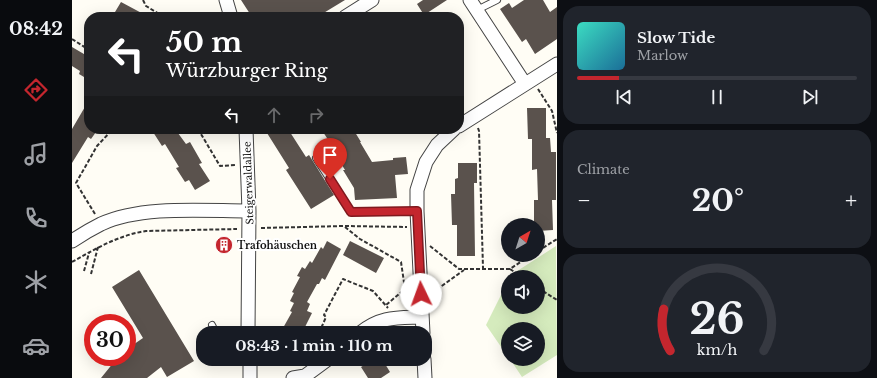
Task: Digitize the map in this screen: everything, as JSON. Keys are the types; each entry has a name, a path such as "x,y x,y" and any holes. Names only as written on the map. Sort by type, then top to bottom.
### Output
{"street":[{"path":"226,0 230,12"},
{"path":"353,12 372,0"},
{"path":"473,5 528,82"},
{"path":"464,123 557,64"},
{"name":"Steigerwaldallee","path":"246,134 249,211 248,326"},
{"path":"423,326 417,190 426,162 437,145 449,134"},
{"path":"72,241 101,224 125,216 168,210 249,211"},
{"path":"369,326 389,318 422,317"},
{"path":"250,366 250,378"},
{"path":"293,378 305,376 319,366"},
{"path":"424,366 425,378"}],"lane":[{"path":"473,5 497,0"},
{"path":"316,158 351,212 417,211"}],"path":[{"path":"142,0 146,6 156,12"},
{"path":"72,39 84,47"},
{"path":"528,82 552,111 557,133"},
{"path":"473,117 479,131 483,268"},
{"path":"101,224 76,183 97,146 108,134"},
{"path":"201,134 220,166 247,164"},
{"path":"344,226 360,239 402,262 405,289 386,305"},
{"path":"72,262 98,247 135,233 146,231 344,226 418,226"},
{"path":"545,246 557,238"},
{"path":"419,244 427,244 459,269 510,269 520,262"},
{"path":"91,274 98,247"},
{"path":"84,271 89,252"},
{"path":"421,294 433,293 466,269"},
{"path":"322,326 326,316 324,315 343,279 373,291 397,318"},
{"path":"545,292 557,300"}],"green space":[{"path":"556,246 557,355 545,363 545,322 501,322 501,347 486,325 501,295 501,314 545,314 545,270 519,270 531,262 545,262 545,253"},
{"path":"515,366 540,366 522,377"}],"building":[{"path":"241,0 345,0 325,12 249,12"},
{"path":"423,0 447,0 429,12 422,12 417,4"},
{"path":"524,0 543,0 550,12 557,7 557,39 535,54 526,39 522,42 500,9 509,3 512,8"},
{"path":"121,2 140,12 115,12"},
{"path":"72,47 84,54 84,77 79,74 80,71 72,66"},
{"path":"527,108 546,108 546,138 550,138 551,152 556,152 556,200 552,200 553,230 545,231 545,218 534,218 534,200 538,200 537,169 532,170 532,139 528,139"},
{"path":"84,109 84,134 95,134 91,139 88,137 72,163 72,129"},
{"path":"154,134 179,134 186,144 190,142 202,163 199,164 210,181 195,190 189,180 185,182 176,168 179,167 165,144 162,146"},
{"path":"268,134 291,134 306,157 309,155 334,195 311,209 286,170 289,168"},
{"path":"324,134 356,134 372,162 406,157 408,174 395,175 397,198 355,200 354,188 343,170 345,170 337,157 339,156"},
{"path":"458,163 477,163 477,183 474,183 475,256 457,256 457,225 452,225 451,194 455,194 455,179 458,178"},
{"path":"327,241 341,249 325,280 322,278 319,284 317,284 307,302 310,304 307,311 312,313 306,326 284,326 292,312 290,311 294,303 290,301 294,293 292,292 300,277 297,276 302,267 305,269 310,261 312,263 321,247 323,249"},
{"path":"350,241 384,258 376,273 343,255"},
{"path":"139,270 194,361 167,377 161,367 147,378 101,378 111,366 136,366 136,343 143,338 136,326 136,314 128,314 112,287"},
{"path":"386,366 390,372 381,378 368,378 361,367"}],"place":[{"name":"Trafohäuschen","path":"224,245"}],"route":[{"path":"330,179 351,212 417,211 421,294"}]}
